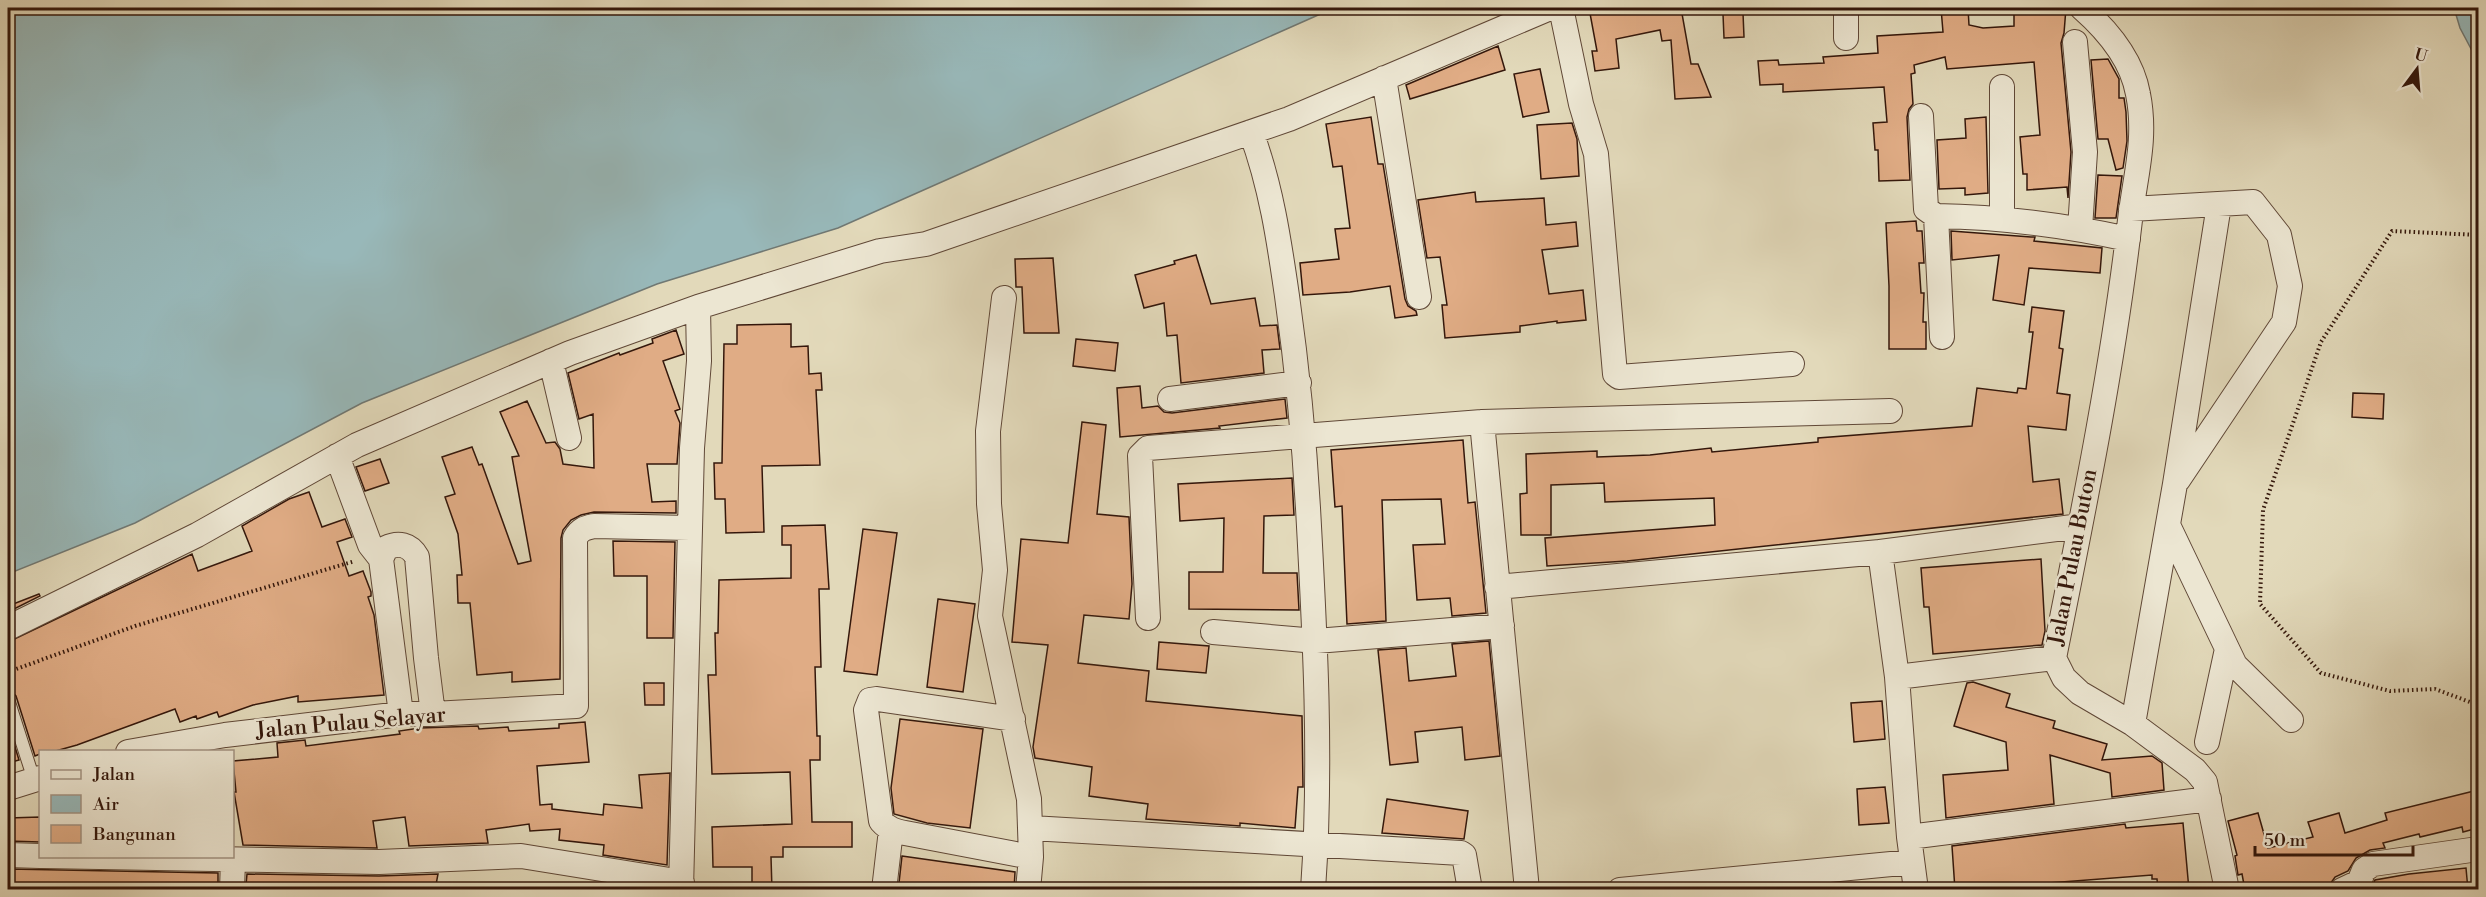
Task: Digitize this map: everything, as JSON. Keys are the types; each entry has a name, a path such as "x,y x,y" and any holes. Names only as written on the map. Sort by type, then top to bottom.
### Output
{"street":[{"path":"8,628 196,535 357,444 551,361 698,307 880,251 926,244 1289,119 1550,8"},
{"path":"1561,8 1581,104 1596,154 1615,374 1619,377 1792,364"},
{"path":"1846,8 1846,38"},
{"name":"Jalan Pulau Buton","path":"2082,8 2101,25 2116,44 2127,64 2138,92 2143,142 2109,364 2054,658 2064,678 2080,693 2133,724 2195,770 2205,782 2227,890"},
{"path":"2075,42 2085,152 2080,229"},
{"path":"1384,78 1419,297"},
{"path":"2002,87 2002,218"},
{"path":"1922,116 1926,209 1936,216 2002,218 2080,229 2128,239"},
{"path":"1251,132 1274,209 1299,383 1304,436 1316,641 1316,844 1313,890"},
{"path":"2131,209 2253,202 2279,235 2290,286 2284,322 2175,484"},
{"path":"2133,724 2175,484 2219,205"},
{"path":"1936,216 1942,337"},
{"path":"1004,298 988,431 989,504 995,570 990,616 1029,798 1031,857 1028,890"},
{"path":"166,858 379,862 521,856 682,886 690,528 699,361 698,307"},
{"path":"551,361 569,438"},
{"path":"1170,399 1299,383"},
{"path":"1148,618 1140,456 1148,448 1482,422 1890,411"},
{"path":"1482,422 1527,890"},
{"path":"337,456 370,545 379,556 401,714"},
{"path":"2168,525 2235,666 2291,720"},
{"name":"Jalan Pulau Selayar","path":"149,750 212,744 401,714 576,706 575,538 578,532 594,526 690,528"},
{"path":"1497,587 1880,552 2080,526"},
{"path":"379,556 386,548 400,545 411,548 417,556 433,714"},
{"path":"1880,552 1897,677 1909,837 1916,890"},
{"path":"1213,632 1316,641 1502,626"},
{"path":"2207,742 2227,649"},
{"path":"1897,677 2054,658"},
{"path":"1013,719 870,700 866,710 881,821 891,830 1031,857"},
{"path":"8,788 37,779"},
{"path":"1909,837 2209,799"},
{"path":"1031,828 1461,853 1464,855 1470,890"},
{"path":"884,890 891,830"},
{"path":"2342,890 2359,882 2364,870 2373,864 2478,849"},
{"path":"8,855 39,856"},
{"path":"228,859 232,890"},
{"path":"1620,890 1912,861"}],"lane":[{"path":"8,699 37,779"}],"path":[{"path":"2478,235 2392,231 2321,342 2263,510 2260,604 2321,673 2390,691 2435,689 2478,705"},
{"path":"8,672 135,626 379,556"}],"water":[{"path":"8,8 1334,8 838,228 657,284 362,403 135,523 8,574"},
{"path":"2454,8 2478,8 2478,62 2460,28"}],"building":[{"path":"1589,8 1681,8 1691,64 1698,64 1711,97 1675,99 1671,40 1662,41 1660,30 1616,39 1619,68 1595,71 1592,51 1597,51"},
{"path":"1941,8 1968,8 1969,25 1983,28 2014,26 2014,8 2066,8 2061,43 2071,152 2068,198 2067,187 2027,190 2027,174 2023,174 2020,137 2040,135 2034,62 1947,69 1945,57 1914,65 1915,73 1911,74 1913,104 1907,117 1910,180 1879,181 1878,150 1875,150 1873,123 1887,122 1884,87 1783,92 1783,84 1760,85 1758,61 1778,60 1779,65 1824,63 1823,57 1878,53 1877,36 1943,32"},
{"path":"1743,13 1744,37 1724,38 1723,14"},
{"path":"1498,46 1505,70 1410,99 1406,85"},
{"path":"2108,59 2119,79 2119,98 2124,98 2126,112 2127,141 2123,168 2116,170 2108,139 2098,139 2091,60"},
{"path":"1540,69 1549,112 1523,117 1514,74"},
{"path":"1371,117 1378,164 1383,164 1405,299 1417,315 1395,318 1390,286 1350,292 1303,295 1300,263 1339,259 1335,229 1350,228 1342,166 1333,167 1326,124"},
{"path":"1986,117 1988,193 1965,195 1965,188 1939,189 1937,140 1966,138 1965,119"},
{"path":"1572,123 1577,139 1579,176 1541,179 1537,125"},
{"path":"2098,175 2122,176 2116,218 2095,218"},
{"path":"1475,192 1476,202 1544,198 1546,225 1576,222 1578,246 1542,250 1549,294 1583,290 1586,320 1520,326 1520,332 1445,338 1442,305 1447,305 1440,257 1427,258 1418,200"},
{"path":"1916,221 1917,231 1922,231 1924,263 1919,263 1921,293 1924,293 1923,322 1926,322 1926,349 1889,349 1886,223"},
{"path":"1951,231 2035,237 2034,241 2102,248 2100,273 2029,268 2024,305 1993,300 1999,255 1952,260"},
{"path":"1196,255 1211,304 1255,298 1260,326 1277,325 1280,349 1262,350 1264,373 1181,383 1177,335 1167,336 1164,303 1144,308 1135,275 1175,264 1174,261"},
{"path":"1053,258 1059,333 1024,333 1022,287 1016,287 1015,259"},
{"path":"2032,307 2064,311 2059,348 2063,349 2057,393 2070,395 2066,430 2028,426 2033,482 2059,479 2063,514 1627,561 1547,566 1545,538 1715,525 1714,498 1605,502 1604,483 1551,485 1551,535 1521,535 1520,494 1527,493 1526,454 1597,451 1597,457 1650,455 1711,448 1712,452 1818,442 1818,438 1972,426 1977,388 2017,393 2018,388 2026,389 2033,332 2029,332"},
{"path":"791,324 791,347 808,346 809,374 821,373 822,390 816,390 820,465 762,466 764,532 726,533 725,499 715,499 714,463 722,463 724,344 737,344 737,325"},
{"path":"676,330 684,354 663,361 680,409 675,411 680,423 677,464 647,464 652,502 676,501 676,513 594,512 571,520 563,530 561,538 560,679 512,682 512,672 477,675 470,603 458,603 457,575 462,575 458,534 445,497 455,494 442,457 472,447 479,465 482,464 518,564 531,561 512,457 519,456 500,412 527,401 546,443 555,442 560,449 563,464 594,468 593,414 579,419 568,373 619,353 620,355 653,343 652,339"},
{"path":"1076,339 1118,343 1115,371 1073,366"},
{"path":"1140,386 1142,408 1158,406 1164,412 1172,413 1285,399 1287,418 1219,426 1220,428 1120,437 1117,388"},
{"path":"2353,393 2384,394 2383,419 2352,417"},
{"path":"1082,422 1106,425 1097,514 1129,517 1132,584 1129,619 1084,615 1078,663 1149,671 1146,701 1302,716 1303,787 1298,787 1295,828 1146,819 1148,804 1089,796 1092,767 1035,758 1033,747 1048,645 1012,642 1021,539 1068,543"},
{"path":"1463,440 1468,503 1475,502 1486,613 1452,616 1450,598 1417,600 1413,545 1445,544 1441,499 1382,500 1386,621 1347,624 1342,506 1335,507 1331,450"},
{"path":"380,459 389,483 365,491 356,467"},
{"path":"1292,478 1294,515 1264,516 1263,573 1297,573 1299,610 1189,609 1189,572 1223,572 1224,518 1180,521 1178,484"},
{"path":"309,492 322,527 345,519 352,537 337,542 349,576 363,571 371,592 371,596 368,597 374,615 384,695 298,702 298,696 253,705 219,717 217,712 180,722 175,709 77,745 59,750 39,750 39,754 35,756 16,696 8,691 8,642 192,554 198,571 252,551 242,526 289,499"},
{"path":"825,525 829,589 819,589 821,667 815,667 820,760 810,760 812,822 852,822 852,847 783,847 783,857 771,857 772,890 752,890 752,867 713,867 712,827 792,824 790,772 712,774 708,675 716,675 715,633 718,633 719,580 791,578 791,545 782,545 782,526"},
{"path":"863,529 897,533 877,675 844,671"},
{"path":"613,541 675,542 673,638 647,638 647,576 614,576"},
{"path":"2041,559 2045,631 2042,645 1933,654 1929,607 1924,607 1921,568"},
{"path":"39,594 40,596 8,612 8,606"},
{"path":"938,599 975,604 963,692 927,687"},
{"path":"1489,641 1500,756 1465,760 1462,727 1415,732 1418,762 1390,765 1378,650 1406,648 1409,681 1456,676 1452,644"},
{"path":"1159,642 1209,646 1206,673 1157,669"},
{"path":"1973,682 2010,694 2006,707 2055,721 2053,728 2107,744 2102,760 2152,756 2162,763 2164,790 2112,797 2110,773 2050,755 2054,804 1946,818 1943,775 2008,770 2006,742 1954,726 1967,683"},
{"path":"644,683 664,683 664,705 645,705"},
{"path":"1882,701 1885,739 1854,742 1851,703"},
{"path":"900,719 983,729 970,828 927,823 894,814 891,788"},
{"path":"585,722 589,762 537,766 540,805 552,804 552,809 603,815 604,804 642,808 639,775 670,773 667,865 603,855 604,845 559,840 560,829 530,831 529,824 486,830 488,843 409,846 405,817 373,821 377,848 243,845 234,792 236,792 234,761 278,757 277,743 305,740 306,746 400,734 399,731 420,728 508,727 509,731 559,728 559,724"},
{"path":"8,724 19,760 8,763"},
{"path":"1885,787 1889,823 1859,825 1857,789"},
{"path":"2478,790 2478,828 2463,832 2462,827 2383,843 2385,848 2370,850 2356,858 2348,871 2335,877 2328,887 2319,890 2245,890 2242,874 2238,875 2235,856 2237,855 2228,821 2258,813 2268,848 2313,837 2308,822 2339,813 2345,833 2387,820 2385,813"},
{"path":"1387,799 1468,811 1464,839 1382,833"},
{"path":"39,817 39,842 8,841 8,818"},
{"path":"2183,823 2189,890 2158,890 2157,879 2152,879 2152,875 1955,890 1952,846 2125,824 2126,828"},
{"path":"902,856 1015,872 1014,890 950,890 899,883"},
{"path":"2466,868 2468,890 2371,890 2375,880"},
{"path":"8,869 218,873 218,886 204,887 204,890 180,890 180,888 8,890"},
{"path":"247,874 379,876 438,874 435,890 255,890 254,885 246,885"},
{"path":"600,883 630,888 629,890 599,890"}]}
